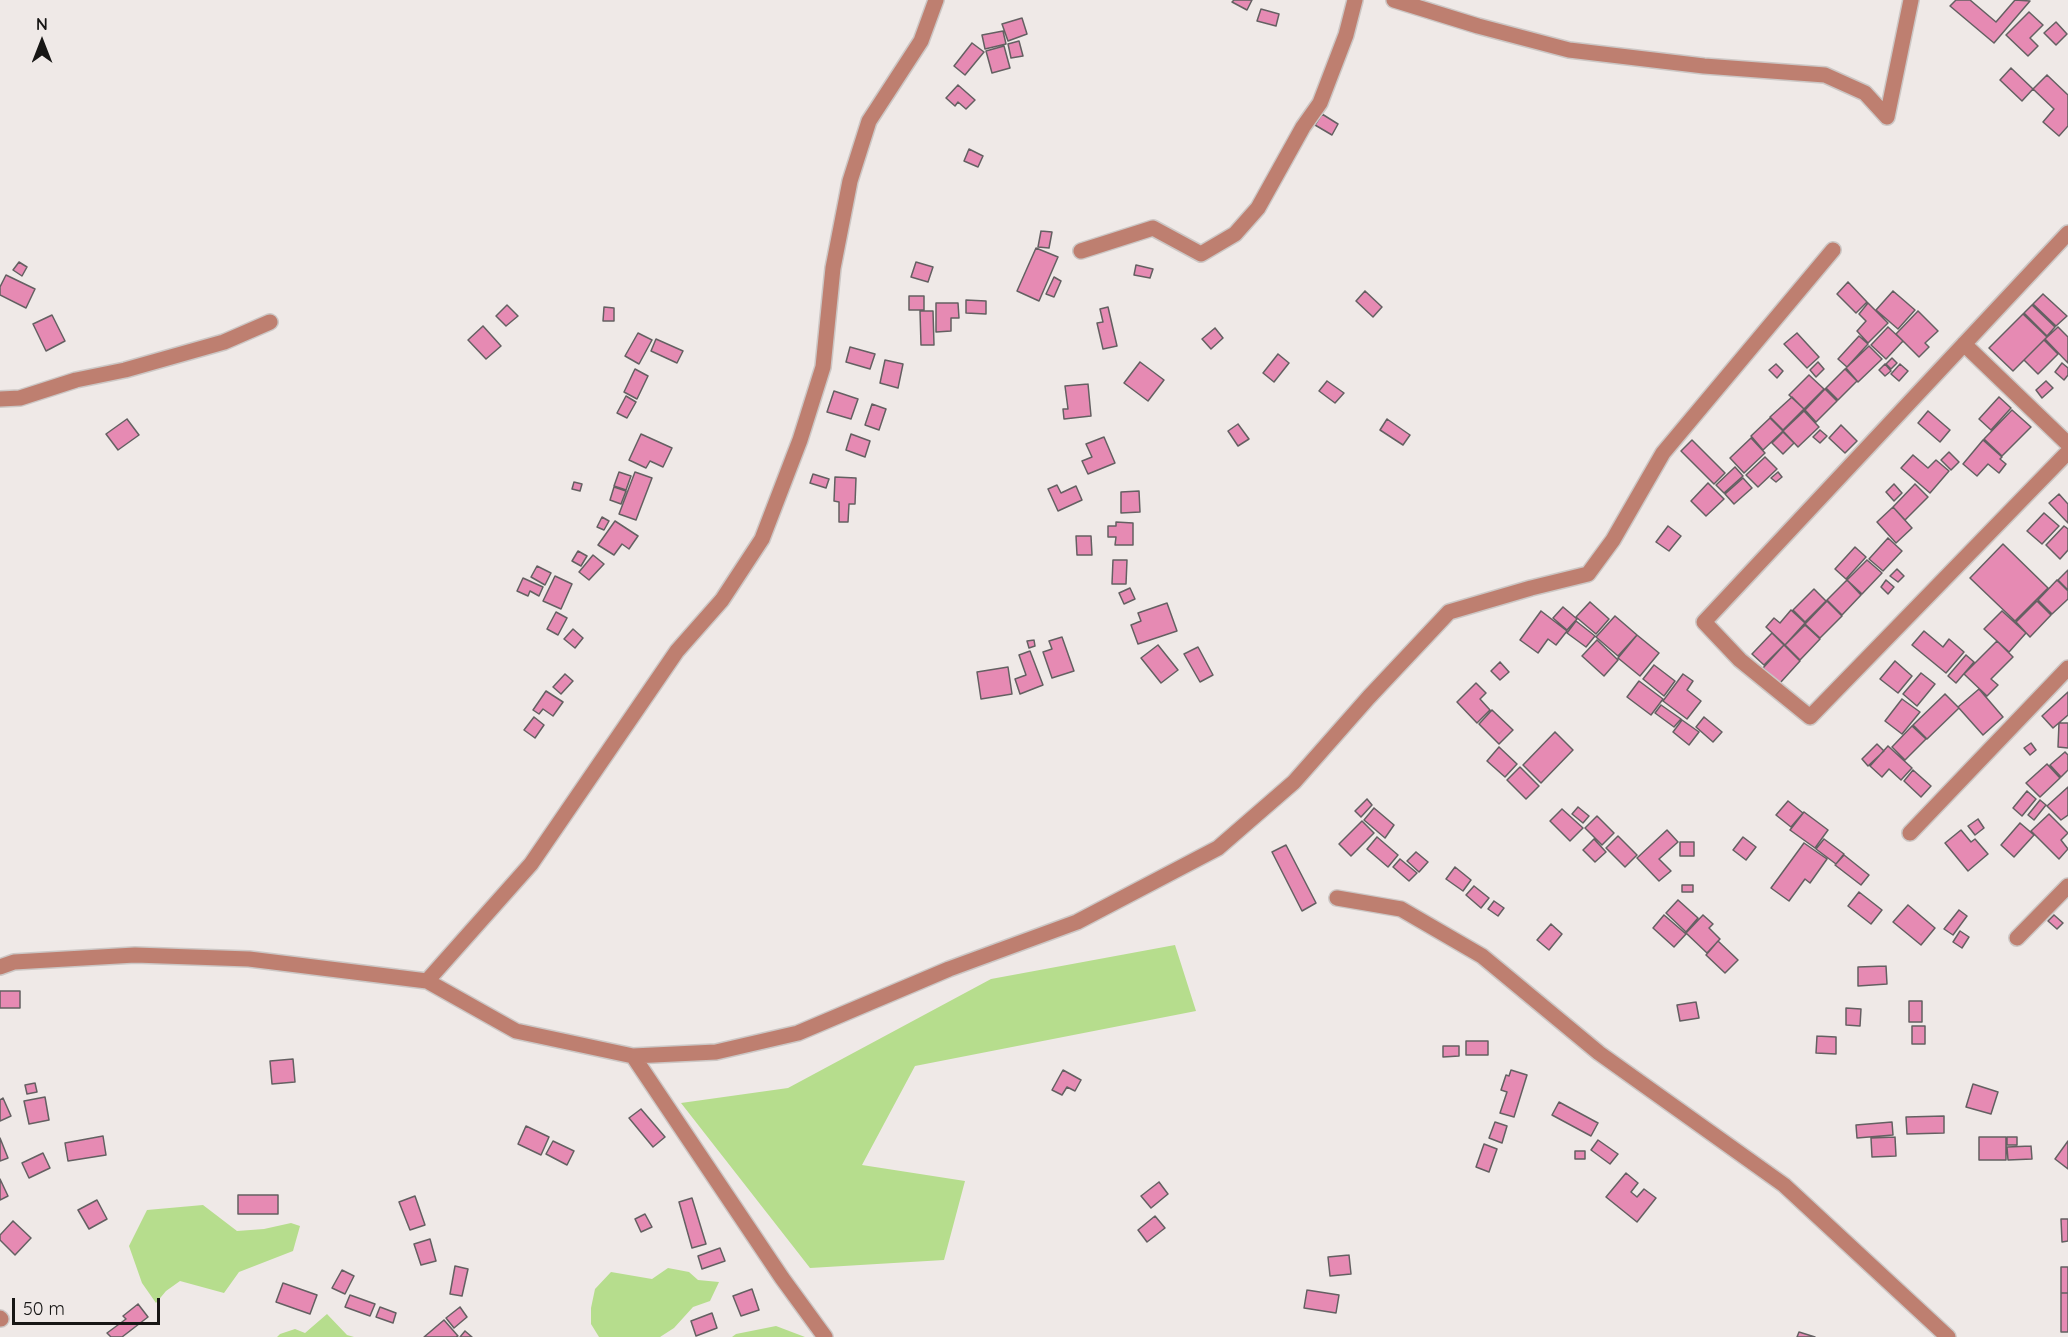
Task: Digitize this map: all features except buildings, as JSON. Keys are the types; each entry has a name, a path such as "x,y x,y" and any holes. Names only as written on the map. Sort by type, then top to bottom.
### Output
{"street":[{"path":"427,981 531,864 677,651 722,600 762,538 800,440 823,367 833,268 850,181 869,121 921,40 936,0"},
{"path":"1081,251 1152,228 1201,254 1235,234 1258,208 1303,127 1320,103 1346,35 1355,0"},
{"path":"1394,0 1478,26 1569,50 1704,66 1825,75 1865,93 1887,117 1911,0"},
{"path":"2068,235 1704,622 1740,660 1810,717 2068,453"},
{"path":"5,963 135,955 237,959 427,981 516,1031 633,1056 716,1052 798,1033 949,969 1077,922 1218,848 1294,782 1369,697 1449,612 1588,574 1612,540 1663,453 1833,250"},
{"path":"0,399 20,398 76,380 125,370 224,342 270,322"},
{"path":"1964,344 2068,444"},
{"path":"1910,833 2068,668"},
{"path":"2017,938 2068,886"},
{"path":"1337,898 1401,909 1482,956 1599,1053 1784,1185 1948,1337"},
{"path":"633,1056 782,1278 825,1337"}],"green space":[{"path":"1175,945 1196,1011 915,1066 862,1165 965,1181 944,1260 810,1268 681,1103 788,1088 991,979"},
{"path":"203,1205 237,1231 264,1229 291,1223 300,1226 293,1251 239,1272 224,1293 180,1281 166,1291 156,1303 142,1283 129,1246 147,1210"},
{"path":"668,1268 689,1272 698,1280 719,1282 710,1301 693,1307 674,1328 660,1337 599,1337 591,1324 591,1308 595,1289 611,1272 652,1279"},
{"path":"327,1314 347,1335 354,1337 277,1337 295,1329 305,1333"},
{"path":"776,1326 805,1337 732,1337 736,1334"}]}
